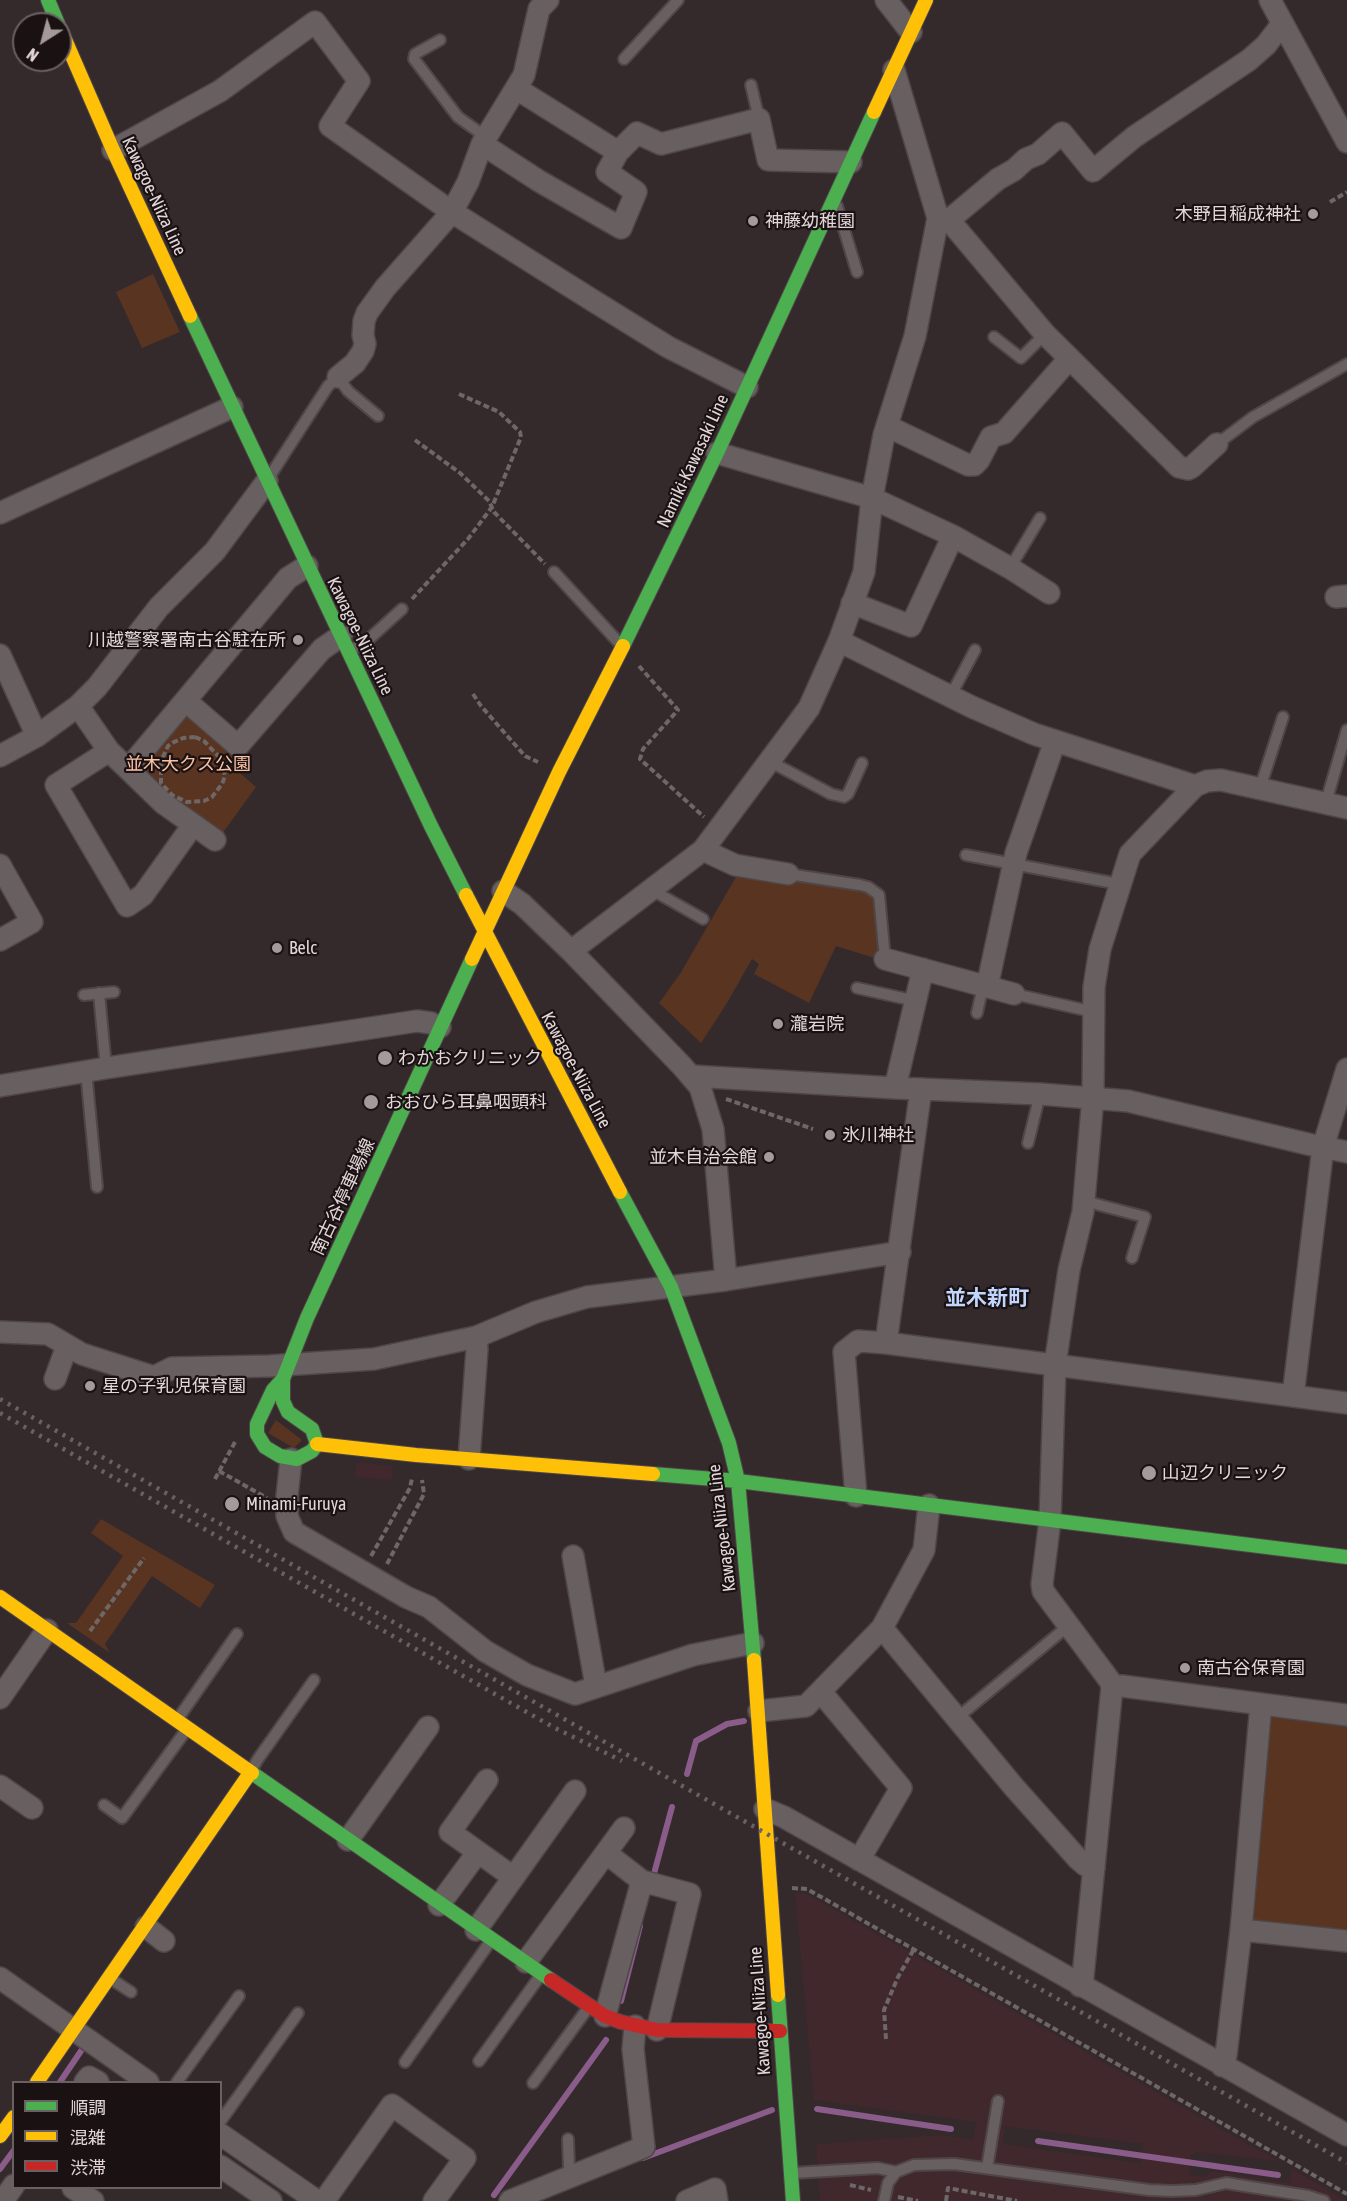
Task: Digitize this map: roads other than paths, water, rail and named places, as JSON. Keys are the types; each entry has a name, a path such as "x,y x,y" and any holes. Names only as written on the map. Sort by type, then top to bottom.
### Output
{"main road":[{"name":"Namiki-Kawasaki Line","path":"485,933 559,772 623,647 717,453 926,0"},
{"name":"Kawagoe-Niiza Line","path":"72,56 232,407 431,826 671,1287 693,1341 729,1443 738,1481 759,1711 793,2201"},
{"name":"南古谷停車場線","path":"286,1372 307,1318 485,933"},
{"path":"286,1372 283,1401 288,1412 312,1429 316,1444"},
{"path":"286,1372 273,1390 257,1424 257,1434 265,1447 280,1456 291,1459 307,1455 316,1444"},
{"path":"257,1434 267,1419 273,1415 288,1412"},
{"path":"316,1444 738,1481 1347,1557"},
{"path":"0,1596 439,1905 597,2011 635,2026 657,2030 780,2031"},
{"path":"39,2081 146,1928 250,1773"},
{"path":"0,2137 12,2120"}],"street":[{"path":"886,0 911,32"},
{"path":"1270,0 1347,142"},
{"path":"338,377 355,363 363,351 364,321 385,288 452,212 468,182 484,140 518,89 524,75 537,3"},
{"path":"113,150 220,91 315,22 358,81 330,126 452,212 668,347 747,387"},
{"path":"571,951 703,850 809,708 839,640 864,572 872,498 887,426 915,336 943,219 1014,170 1026,159 1038,154 1062,134 1093,171 1134,137 1249,60 1266,45 1282,24"},
{"path":"894,70 943,219 1045,334 1179,467 1188,469 1192,467 1217,444"},
{"path":"518,89 618,152"},
{"path":"484,140 539,181 621,228 636,192 607,172 618,152 637,133 661,144 759,119 768,160 851,162"},
{"path":"887,426 968,465 974,465 991,437 1004,433 1069,359"},
{"path":"0,513 232,407"},
{"path":"717,453 872,498 953,536 1049,593"},
{"path":"0,756 37,736 78,706 97,687 159,607 215,551 267,481"},
{"path":"852,603 911,626 953,536"},
{"path":"128,769 288,578 307,566"},
{"path":"839,640 972,707 1055,741 1195,786"},
{"path":"186,702 238,746 322,649 344,643"},
{"path":"0,655 37,736"},
{"path":"78,706 109,751 163,803 214,840"},
{"path":"985,987 1014,865 1055,741"},
{"path":"109,751 56,785 127,906 143,896 193,825"},
{"path":"1080,1986 1083,1976 1112,1687 1110,1681 1043,1591 1050,1520 1055,1365 1069,1270 1084,1201 1093,1097 1094,987 1100,949 1130,854 1195,786 1215,779 1347,808"},
{"path":"703,850 735,865 788,874"},
{"path":"0,865 32,922 0,940"},
{"path":"503,891 522,904 571,951 697,1084 713,1129 726,1280"},
{"path":"885,959 1014,994"},
{"path":"895,1088 923,969"},
{"path":"0,1086 96,1069 417,1021 440,1027"},
{"path":"1293,1396 1323,1147 1347,1069"},
{"path":"697,1084 895,1088 1093,1097 1128,1101 1347,1152"},
{"path":"886,1343 921,1089"},
{"path":"0,1332 48,1334 82,1354 154,1377 172,1368 286,1372 374,1359 476,1337 536,1312 587,1297 726,1280 900,1252"},
{"path":"469,1459 476,1337"},
{"path":"856,1496 844,1353 858,1341 1347,1403"},
{"path":"55,1379 67,1346"},
{"path":"291,1459 287,1496 287,1516 291,1529 405,1597 429,1607 485,1651 526,1675 575,1694 693,1656 753,1643"},
{"path":"759,1711 806,1706 882,1628 924,1550 929,1505"},
{"path":"573,1556 596,1686"},
{"path":"882,1628 1013,1786 1078,1859 1094,1868"},
{"path":"0,1698 47,1630"},
{"path":"1112,1687 1122,1686 1347,1715"},
{"path":"821,1692 901,1788 859,1860"},
{"path":"1222,2066 1226,2055 1241,1930 1261,1704"},
{"path":"348,1840 428,1727"},
{"path":"487,1780 450,1832 513,1877"},
{"path":"484,1935 513,1877 575,1791"},
{"path":"3,1794 32,1808"},
{"path":"765,1809 784,1817 1347,2135"},
{"path":"534,1968 624,1828"},
{"path":"439,1905 478,1852"},
{"path":"606,1853 642,1881 690,1894 657,2030"},
{"path":"597,2011 642,1881"},
{"path":"146,1928 164,1941"},
{"path":"1241,1930 1347,1941"},
{"path":"0,1978 146,2081"},
{"path":"510,2201 644,2147 633,2049 635,2026"},
{"path":"324,2201 392,2105 465,2158 434,2201"},
{"path":"222,2135 317,2201"},
{"path":"222,2167 271,2201"},
{"path":"3,2201 12,2189"},
{"path":"77,2189 93,2201"},
{"path":"687,2201 715,2189 717,2201"}],"lane":[{"path":"624,59 678,0"},
{"path":"440,40 415,54 414,59 458,117 484,140"},
{"path":"751,85 759,119"},
{"path":"834,198 857,272"},
{"path":"994,337 1021,358 1045,334"},
{"path":"1217,444 1253,417 1347,364"},
{"path":"267,481 328,386 338,377 348,391 378,416"},
{"path":"1010,568 1041,518"},
{"path":"554,572 623,647"},
{"path":"344,643 369,639 402,609"},
{"path":"951,695 975,650"},
{"path":"1260,788 1283,717"},
{"path":"1326,802 1347,730"},
{"path":"769,760 831,794 844,797 848,794 862,763"},
{"path":"966,855 1119,884"},
{"path":"788,874 860,885 868,887 879,895 885,959"},
{"path":"652,890 703,919"},
{"path":"977,1013 985,987"},
{"path":"857,988 915,1001"},
{"path":"84,995 114,992"},
{"path":"97,1187 96,1069 99,993"},
{"path":"1014,994 1094,1012"},
{"path":"1028,1143 1040,1094"},
{"path":"1084,1201 1145,1217 1132,1258"},
{"path":"957,1718 1068,1626"},
{"path":"104,1805 122,1818 237,1634"},
{"path":"250,1773 314,1680"},
{"path":"405,2062 484,1935"},
{"path":"479,2061 534,1968"},
{"path":"110,1978 131,1992"},
{"path":"178,2081 239,1996"},
{"path":"534,2083 597,2011"},
{"path":"222,2119 298,2013"},
{"path":"987,2168 998,2101"},
{"path":"568,2139 569,2167 573,2175"},
{"path":"884,2201 888,2183 896,2172 914,2165 933,2163 1149,2190 1196,2190 1226,2183 1308,2196 1324,2201"},
{"path":"790,2173 878,2168 896,2172"}],"waterway":[{"path":"687,1774 696,1741 727,1724 744,1721"},
{"path":"652,1881 672,1807"},
{"path":"621,2001 640,1926"},
{"path":"494,2195 606,2040"},
{"path":"61,2081 83,2048"},
{"path":"817,2109 951,2129"},
{"path":"643,2158 772,2110"},
{"path":"1038,2141 1278,2175"},
{"path":"0,2169 12,2153"}],"railway":[{"path":"0,1399 1347,2163"},
{"path":"0,1413 553,1727 622,1761"}],"place":[{"name":"木野目稲成神社","path":"1313,214"},
{"name":"神藤幼稚園","path":"753,221"},
{"name":"川越警察署南古谷駐在所","path":"298,640"},
{"name":"Belc","path":"277,948"},
{"name":"瀧岩院","path":"778,1024"},
{"name":"わかおクリニック","path":"385,1058"},
{"name":"おおひら耳鼻咽頭科","path":"371,1102"},
{"name":"氷川神社","path":"830,1135"},
{"name":"並木自治会館","path":"769,1157"},
{"name":"星の子乳児保育園","path":"90,1386"},
{"name":"山辺クリニック","path":"1149,1473"},
{"name":"Minami-Furuya","path":"232,1504"},
{"name":"南古谷保育園","path":"1185,1668"}],"district":[{"name":"並木新町","path":"987,1298"}],"park label":[{"name":"並木大クス公園","path":"188,764"}]}
